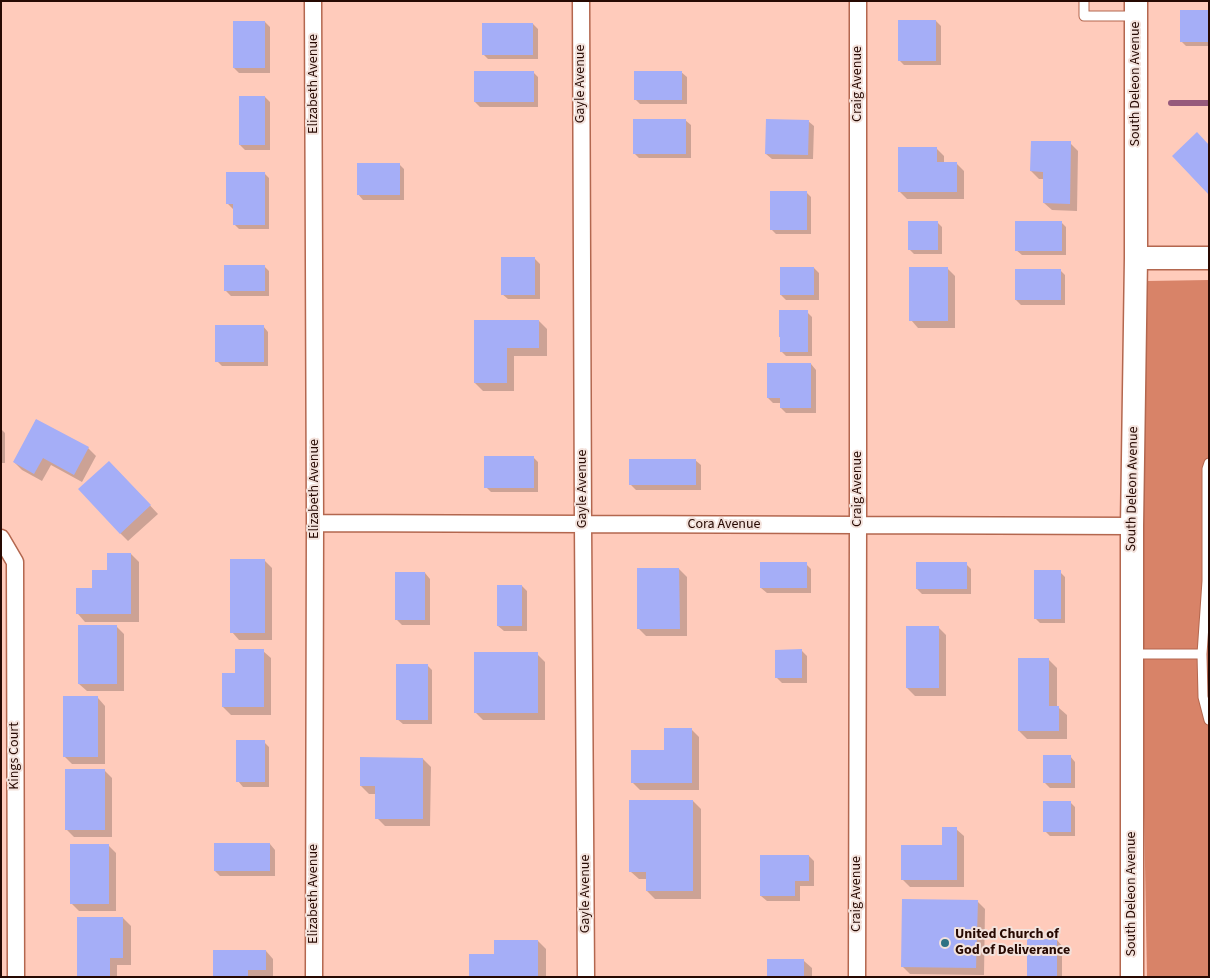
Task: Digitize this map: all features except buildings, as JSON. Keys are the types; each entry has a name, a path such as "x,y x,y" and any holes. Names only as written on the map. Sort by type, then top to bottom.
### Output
{"street":[{"name":"Elizabeth Avenue","path":"313,1 314,977"},
{"name":"Gayle Avenue","path":"581,1 586,977"},
{"name":"Craig Avenue","path":"856,977 858,1"},
{"name":"South Deleon Avenue","path":"1132,977 1132,526 1136,258 1136,8"},
{"path":"1136,258 1209,258"},
{"name":"Cora Avenue","path":"315,523 1132,526"},
{"name":"Kings Court","path":"1,538 14,562 16,977"}],"lane":[{"path":"1084,1 1084,16 1136,8"},
{"path":"1209,463 1207,469 1207,581 1202,654 1203,697 1209,720"},
{"path":"1132,654 1202,654"}],"shaded area":[{"path":"1209,280 1209,977 1147,977 1143,754 1143,526 1147,281"}],"waterway":[{"path":"1171,103 1209,103"}],"place":[{"name":"United Church of God of Deliverance","path":"945,943"}]}
